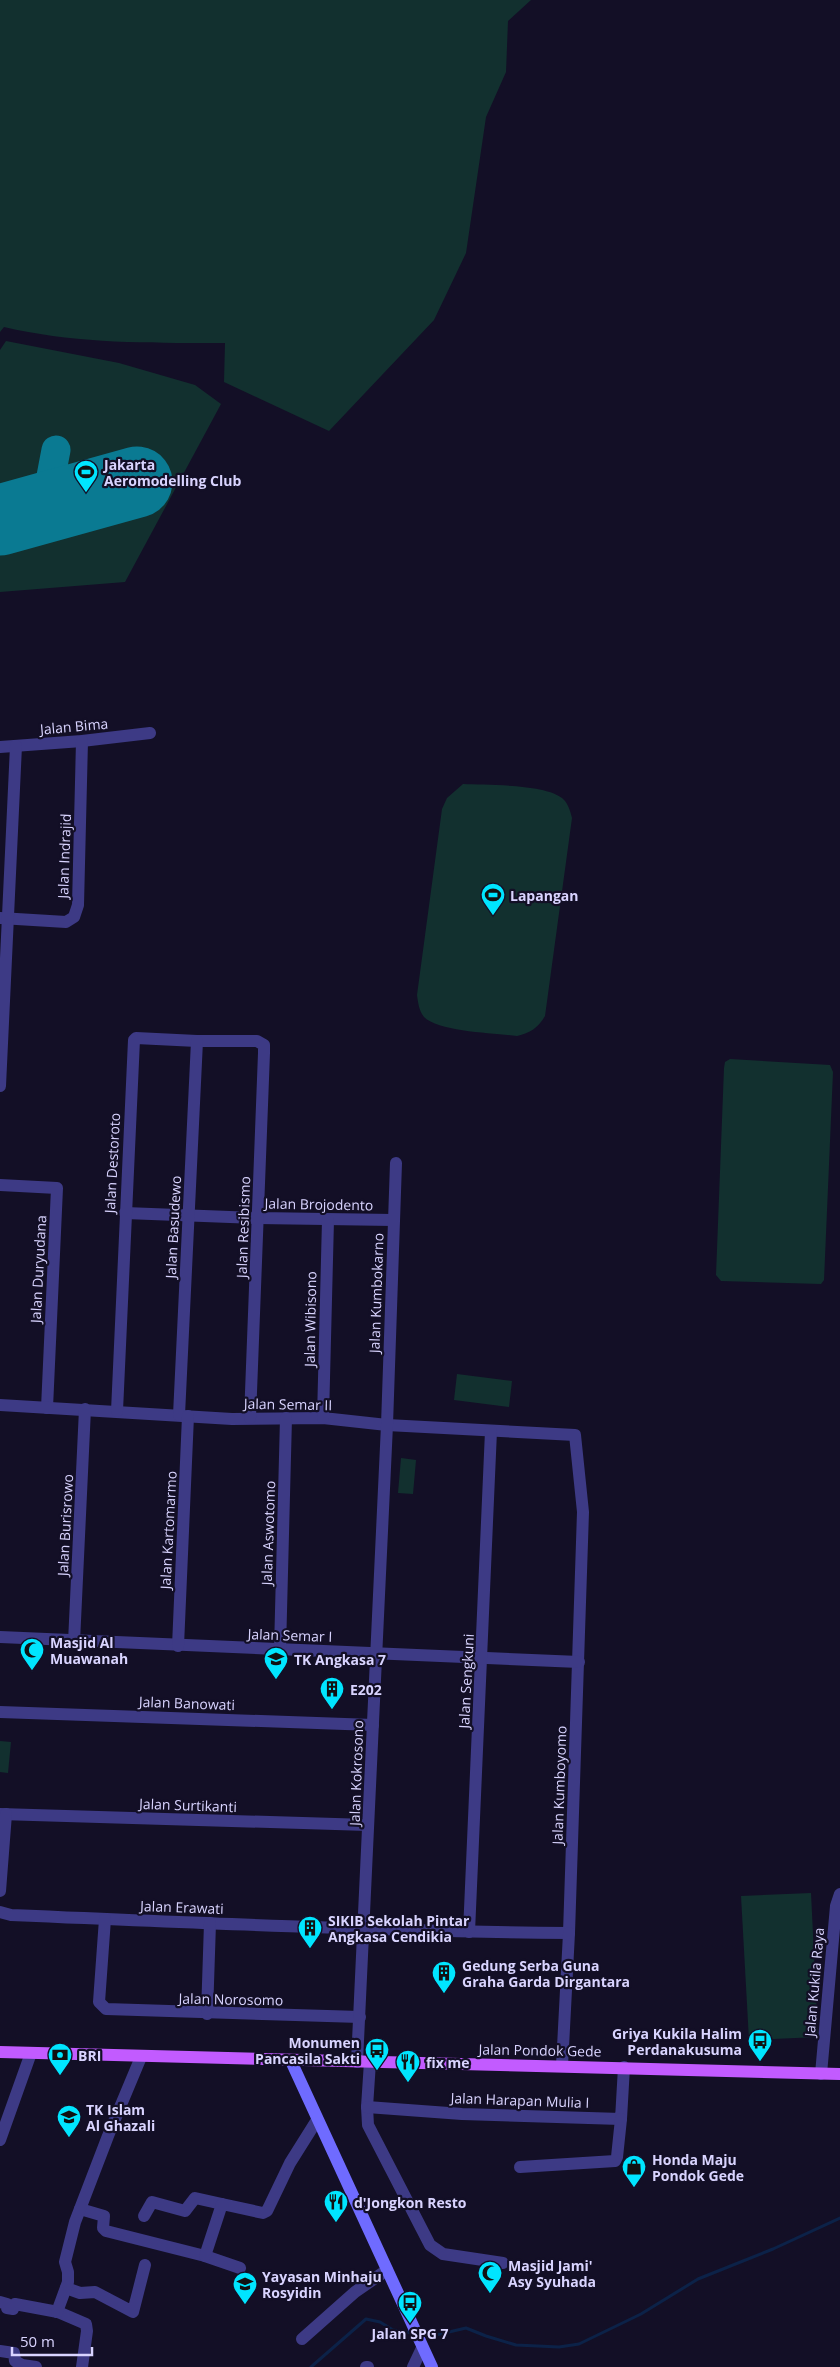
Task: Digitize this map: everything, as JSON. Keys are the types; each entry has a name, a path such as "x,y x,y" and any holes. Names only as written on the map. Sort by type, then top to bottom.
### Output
{"main road":[{"path":"0,2052 141,2056 293,2066 432,2367"},
{"name":"Jalan Pondok Gede","path":"293,2066 305,2062 364,2062 624,2067 840,2074"}],"street":[{"name":"Jalan Bima","path":"0,748 150,733"},
{"name":"Jalan Indrajid","path":"5,918 66,922 74,917 78,905 82,741"},
{"path":"0,1086 5,918 16,746"},
{"name":"Jalan Destoroto","path":"117,1411 124,1213 134,1040 136,1038 258,1041"},
{"name":"Jalan Basudewo","path":"184,1415 189,1216 197,1041"},
{"name":"Jalan Resibismo","path":"250,1418 264,1053 264,1045 258,1041"},
{"name":"Jalan Kumbokarno","path":"387,1425 396,1163"},
{"name":"Jalan Duryudana","path":"0,1185 57,1188 47,1408"},
{"name":"Jalan Brojodento","path":"124,1213 328,1220 393,1220"},
{"name":"Jalan Wibisono","path":"323,1418 328,1220"},
{"name":"Jalan Semar II","path":"0,1405 250,1418 323,1418 387,1425 575,1435"},
{"name":"Jalan Burisrowo","path":"74,1642 85,1410"},
{"name":"Jalan Kartomarmo","path":"178,1646 184,1415"},
{"name":"Jalan Aswotomo","path":"280,1650 286,1418"},
{"name":"Jalan Kokrosono","path":"364,2062 360,2017 387,1425"},
{"name":"Jalan Sengkuni","path":"469,1932 491,1431"},
{"name":"Jalan Kumboyomo","path":"562,2066 569,1933 583,1512 575,1435"},
{"name":"Jalan Semar I","path":"0,1637 74,1642 578,1662"},
{"name":"Jalan Banowati","path":"0,1712 372,1725"},
{"path":"0,1891 3,1814"},
{"name":"Jalan Surtikanti","path":"3,1814 368,1825"},
{"name":"Jalan Kukila Raya","path":"821,2074 836,1906 840,1894"},
{"name":"Jalan Erawati","path":"0,1912 11,1915 365,1928"},
{"name":"Jalan Norosomo","path":"105,1919 99,2002 102,2007 109,2010 360,2017"},
{"path":"207,2014 210,1922"},
{"path":"365,1928 569,1933"},
{"path":"0,2140 31,2054"},
{"path":"57,2312 66,2288 68,2274 65,2262 80,2209 112,2124 141,2056"},
{"path":"364,2062 368,2125 430,2245 443,2254 503,2263"},
{"path":"520,2167 615,2161 618,2157 624,2067"},
{"name":"Jalan Harapan Mulia I","path":"367,2107 462,2114 621,2119"},
{"path":"144,2216 152,2202 185,2212 195,2198 266,2212 290,2163 317,2120"},
{"path":"205,2256 222,2204"},
{"path":"80,2209 104,2216 103,2228 106,2231 205,2256 240,2268"},
{"path":"66,2288 80,2293 95,2292 106,2296 133,2312 145,2265"},
{"path":"302,2339 361,2288 387,2270"},
{"path":"0,2302 6,2304 7,2308 13,2309 15,2304 57,2312 87,2325 82,2367"},
{"path":"413,2367 420,2343"},
{"path":"0,2351 14,2353 15,2361 18,2364 36,2367"}],"green space":[{"path":"0,0 531,0 508,21 506,72 486,117 466,253 434,320 329,431 224,382 225,343 86,340 31,333 4,327 0,332"},
{"name":"Jakarta Aeromodelling Club","path":"6,341 119,363 195,385 221,404 125,582 0,592 0,350"},
{"name":"Lapangan","path":"463,784 515,786 554,793 566,802 572,818 545,1016 540,1024 533,1029 517,1036 468,1031 442,1026 424,1017 418,1003 417,995 442,809 447,798"},
{"path":"730,1059 830,1065 833,1072 824,1280 821,1284 721,1281 716,1275 724,1068 725,1062"},
{"path":"457,1374 512,1381 509,1407 454,1400"},
{"path":"401,1458 416,1460 413,1494 398,1493"},
{"path":"0,1741 11,1742 8,1773 0,1772"},
{"path":"811,1893 818,2037 749,2040 741,1896"}],"waterway":[{"path":"421,2334 436,2335 466,2328 516,2345 559,2347 579,2344 641,2314 698,2279 773,2249 840,2218"},
{"path":"311,2367 366,2319 380,2322 393,2330 412,2333"}],"taxiway":[{"path":"45,508 56,450"}],"runway":[{"path":"0,520 137,482"}],"place":[{"name":"Jakarta Aeromodelling Club","path":"86,493"},
{"name":"Lapangan","path":"493,916"},
{"name":"Masjid Al Muawanah","path":"32,1671"},
{"name":"TK Angkasa 7","path":"276,1680"},
{"name":"E202","path":"332,1710"},
{"name":"SIKIB Sekolah Pintar Angkasa Cendikia","path":"310,1949"},
{"name":"Gedung Serba Guna Graha Garda Dirgantara","path":"444,1994"},
{"name":"Griya Kukila Halim Perdanakusuma","path":"760,2062"},
{"name":"Monumen Pancasila Sakti","path":"377,2071"},
{"name":"BRI","path":"60,2076"},
{"name":"fix me","path":"408,2083"},
{"name":"TK Islam Al Ghazali","path":"69,2138"},
{"name":"Honda Maju Pondok Gede","path":"634,2188"},
{"name":"d'Jongkon Resto","path":"336,2223"},
{"name":"Masjid Jami' Asy Syuhada","path":"490,2294"},
{"name":"Yayasan Minhaju Rosyidin","path":"245,2305"},
{"name":"Jalan SPG 7","path":"410,2324"}]}
